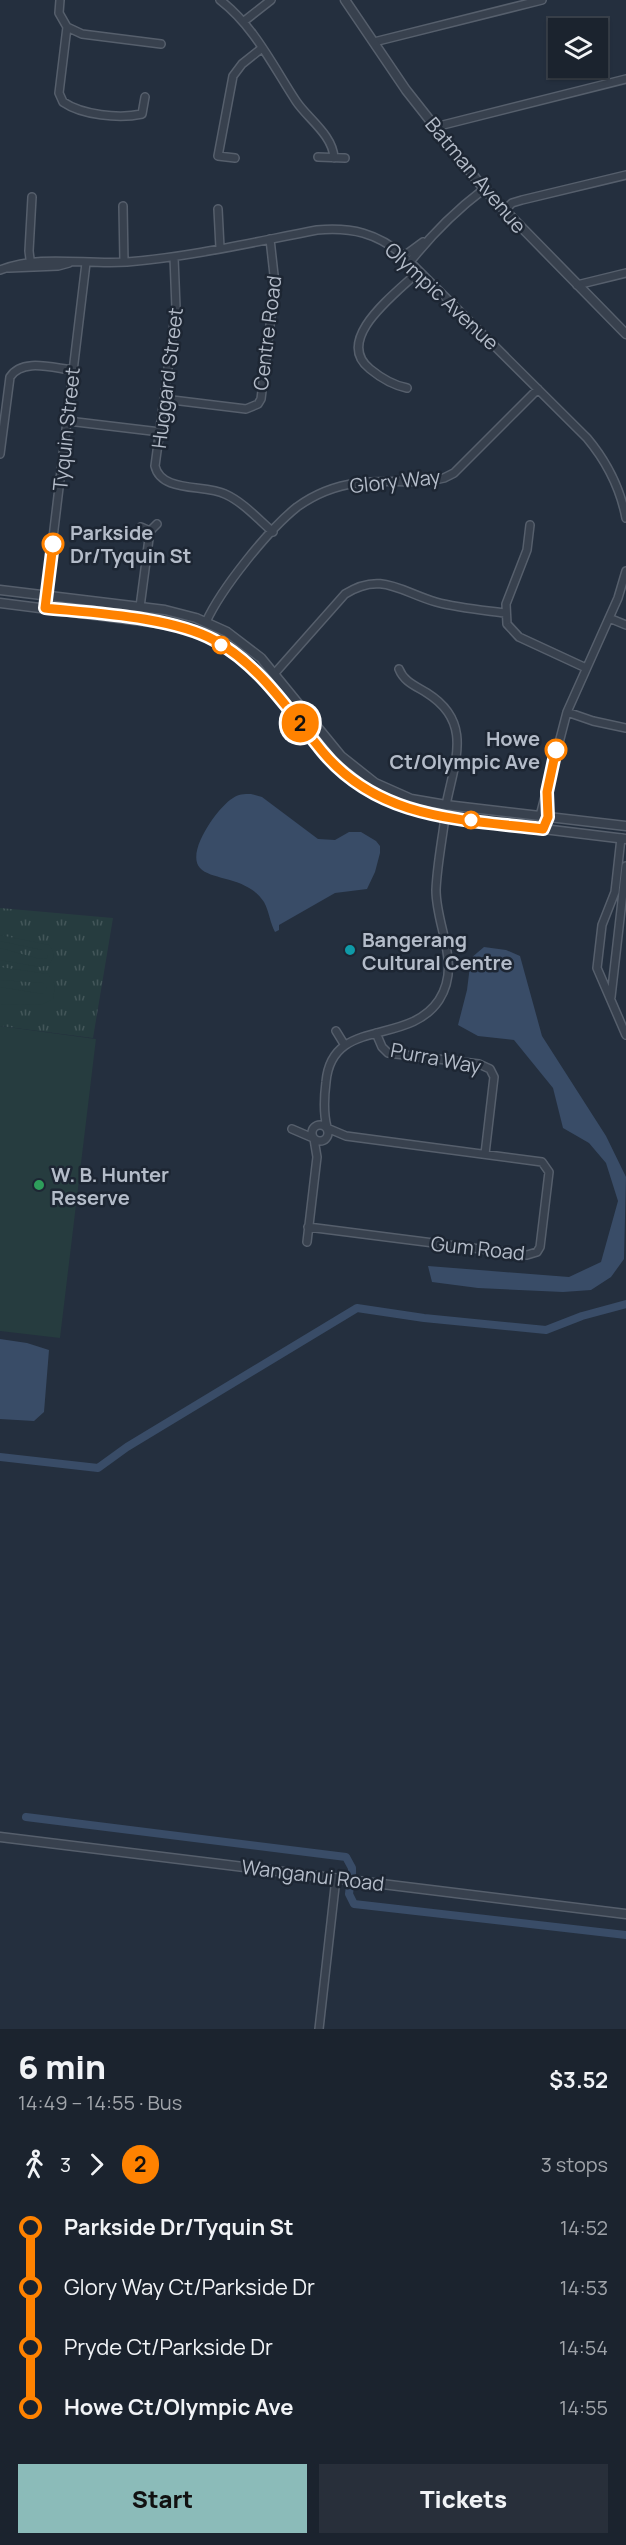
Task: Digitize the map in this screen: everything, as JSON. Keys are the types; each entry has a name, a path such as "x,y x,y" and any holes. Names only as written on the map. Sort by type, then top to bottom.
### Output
{"street":[{"path":"60,0 59,14 67,27 82,34 161,44"},
{"path":"220,0 243,22 272,60 300,106 332,146 334,158"},
{"path":"243,22 271,0"},
{"name":"Batman Avenue","path":"345,0 401,83 484,189 626,334"},
{"path":"374,42 542,0"},
{"path":"67,27 59,93 63,102 97,113 133,116 142,114 145,97"},
{"path":"235,158 218,156 230,82 237,69 262,48"},
{"path":"435,127 626,79"},
{"path":"318,157 345,158"},
{"path":"504,211 507,206 522,200 626,175"},
{"path":"407,259 450,216 484,189"},
{"path":"31,264 33,197"},
{"path":"123,206 124,262"},
{"path":"218,209 220,248"},
{"name":"Olympic Avenue","path":"2,269 31,264 58,266 69,263 124,262 174,257 316,230 351,229 381,239 407,259 601,454 622,500 626,518"},
{"name":"Centre Road","path":"164,399 246,409 258,404 261,399 275,284 270,239"},
{"name":"Huggard Street","path":"174,257 176,308 155,465 161,478 177,484 218,491 227,495 273,532"},
{"name":"Tyquin Street","path":"46,596 86,263"},
{"path":"407,388 387,382 366,366 361,360 358,345 362,330 368,322 419,271"},
{"path":"577,285 626,273"},
{"path":"0,454 10,377 14,371 25,366 72,370"},
{"name":"Glory Way","path":"206,622 225,588 297,508 316,495 336,487 358,483 434,480 454,473 538,389"},
{"path":"68,421 160,432"},
{"path":"140,607 150,531 157,524"},
{"path":"530,525 527,550 506,604 507,624 519,638 586,668"},
{"path":"141,527 150,531"},
{"path":"543,829 547,792 567,712 609,618 626,571"},
{"path":"266,682 345,594 356,587 369,584 393,585 421,597 454,606 505,613"},
{"path":"0,590 172,612 206,622 227,632 247,645 275,672 326,740 361,773 411,799 446,806 626,828 619,887 620,910 611,983 611,1002"},
{"path":"45,608 46,596"},
{"path":"89,613 91,601"},
{"path":"0,603 166,624 202,634 234,653 266,682 332,763 356,783 404,808 444,817 624,839"},
{"path":"609,618 626,625"},
{"path":"202,634 206,622"},
{"path":"307,1242 316,1157 312,1133 323,1109 329,1063 344,1044 420,1018 439,1000 448,976 449,955 439,920 436,888 457,729 452,714 444,705 406,680 399,669"},
{"path":"567,712 599,723 626,728"},
{"path":"626,866 602,925 597,968 626,1035"},
{"path":"609,908 620,910"},
{"path":"336,1031 344,1044"},
{"name":"Purra Way","path":"376,1034 382,1047 388,1053 479,1064 490,1069 494,1077 485,1154"},
{"path":"316,1157 328,1135 323,1109"},
{"path":"325,1140 320,1142 292,1129 314,1127 320,1124 327,1128"},
{"name":"Gum Road","path":"308,1227 533,1255 540,1247 548,1180 546,1166 537,1160 346,1136 327,1128"},
{"name":"Gum Road","path":"325,1140 346,1136"},
{"name":"Wanganui Road","path":"0,1837 626,1914"},
{"path":"319,2029 336,1878"}],"green space":[{"path":"0,908 113,918 93,1038 0,1026"},
{"path":"0,935 49,945 53,958 48,965 40,967 0,960 0,948 40,959 48,956 42,950 0,941"},
{"path":"0,967 48,974 55,985 53,999 41,1005 0,1004 0,987 43,994 47,988 43,983 0,980"},
{"name":"W. B. Hunter Reserve","path":"0,1026 96,1039 60,1338 0,1331"}],"water":[{"path":"241,794 262,797 318,839 335,840 349,832 361,832 376,841 380,846 380,853 367,889 335,893 279,925 279,930 275,932 266,906 257,894 239,883 205,872 197,861 200,841 212,819 235,797"},
{"path":"484,947 506,950 520,956 542,1036 606,1136 626,1177 624,1259 611,1277 591,1290 563,1292 478,1288 432,1282 428,1266 569,1277 601,1262 618,1201 606,1163 589,1143 563,1128 553,1088 514,1040 478,1036 458,1025 467,990 471,958"},
{"path":"0,1339 27,1343 49,1350 44,1412 34,1421 0,1419"}],"waterway":[{"path":"0,1457 98,1468 127,1447 357,1308 424,1318 546,1330 582,1316 626,1304"},
{"path":"26,1817 346,1857 352,1868 352,1874"},
{"path":"350,1885 349,1894 354,1904 626,1935"}],"bus line":[{"name":"2","path":"53,544 45,608 166,624 202,634 214,640 228,648 252,668 279,696 321,750 344,774 369,792 393,804 430,815 543,829 548,817 547,792 556,750"}],"place":[{"name":"Parkside Dr/Tyquin St","path":"53,544"},
{"name":"Howe Ct/Olympic Ave","path":"556,750"},
{"name":"Bangerang Cultural Centre","path":"350,950"},
{"name":"W. B. Hunter Reserve","path":"39,1185"}]}
